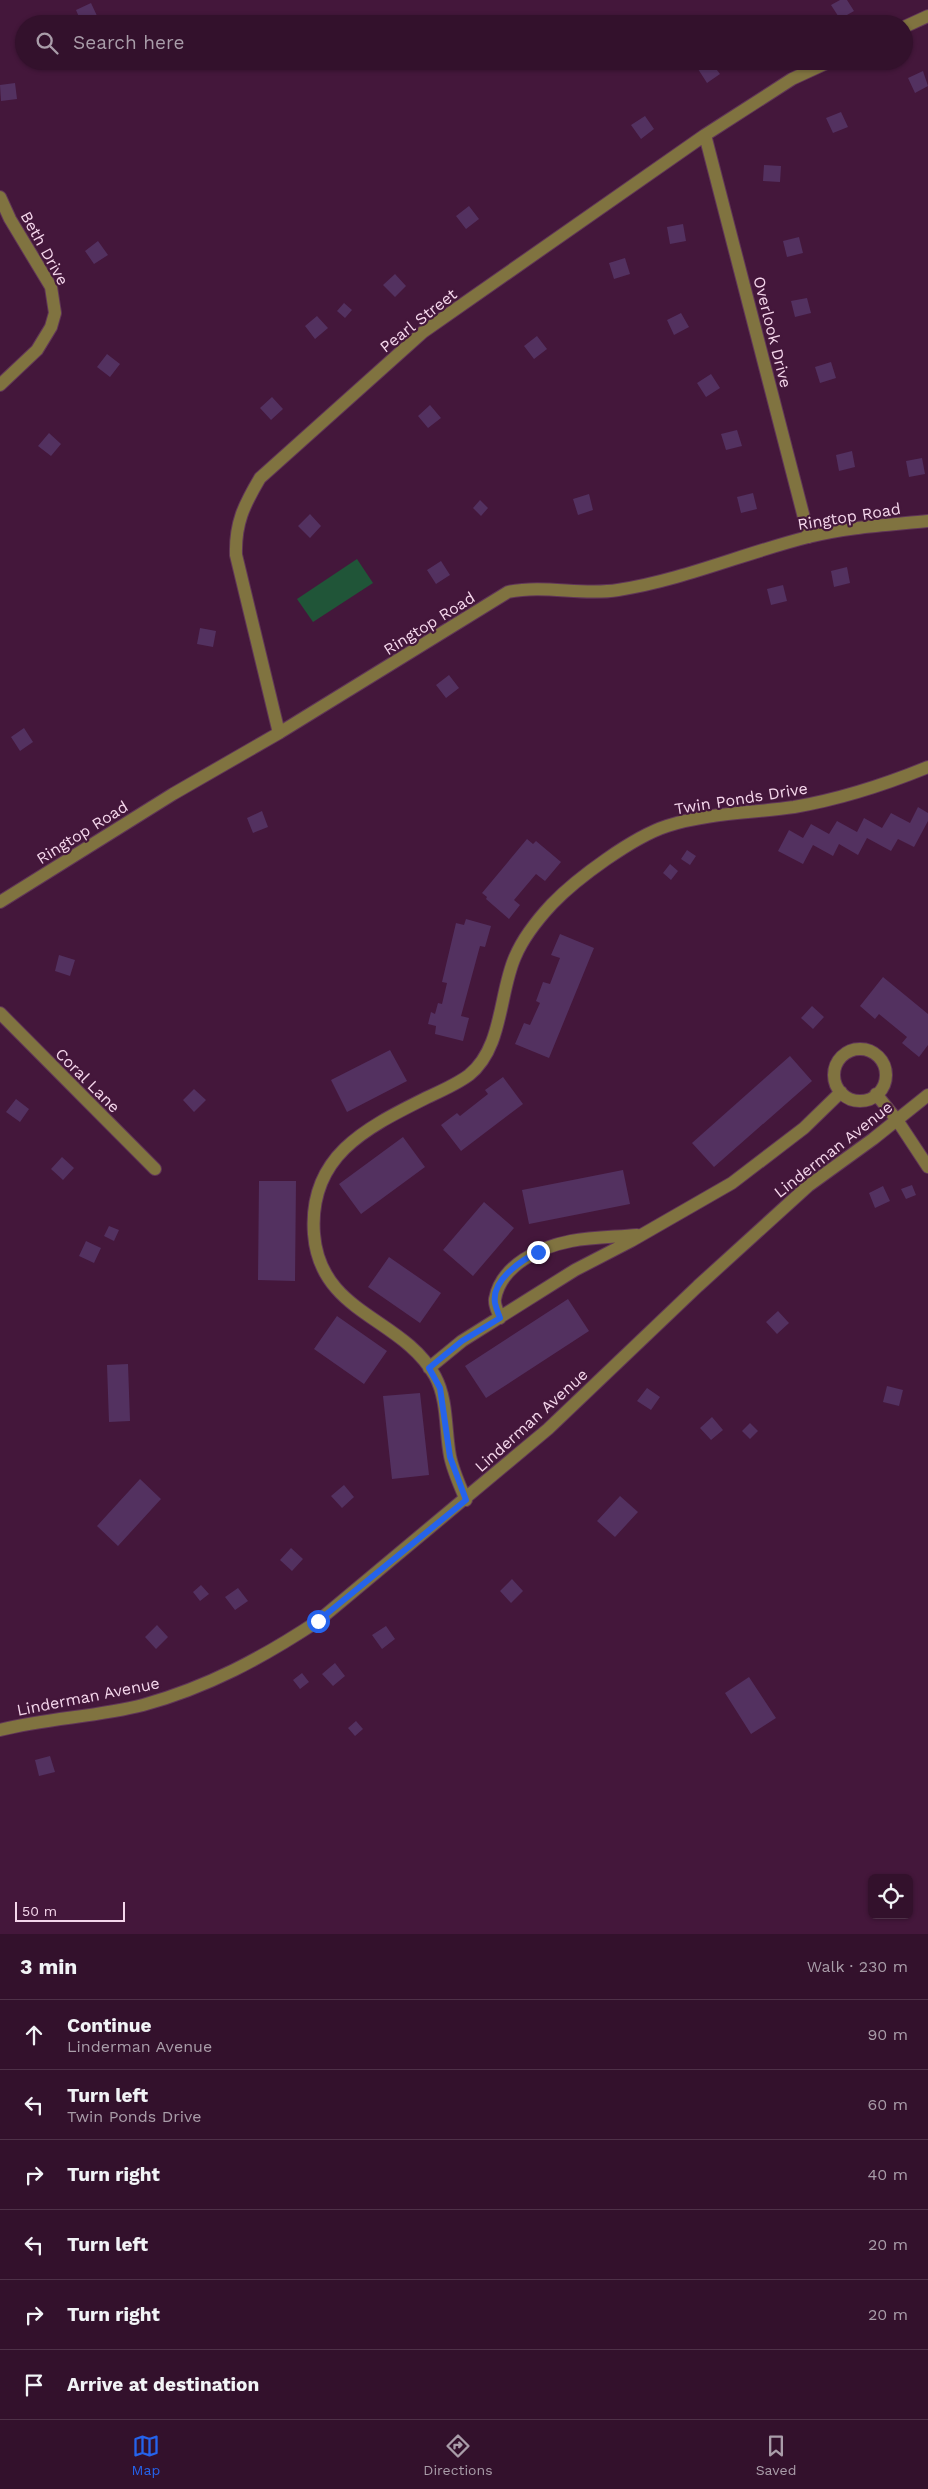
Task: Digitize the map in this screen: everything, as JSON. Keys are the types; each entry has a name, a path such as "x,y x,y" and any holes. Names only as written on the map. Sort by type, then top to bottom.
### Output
{"street":[{"path":"913,23 928,16"},
{"name":"Pearl Street","path":"279,733 236,555 236,536 243,506 260,478 423,332 705,135 792,79 812,70"},
{"name":"Overlook Drive","path":"705,135 809,537"},
{"name":"Beth Drive","path":"0,197 10,219 51,287 55,313 51,327 38,350 0,385"},
{"name":"Ringtop Road","path":"0,902 173,794 279,733 508,592 543,589 577,592 617,590 685,574 809,537 848,530 928,521"},
{"name":"Twin Ponds Drive","path":"466,1500 450,1457 440,1388 429,1368 424,1361 393,1333 346,1300 334,1288 319,1260 314,1234 315,1207 319,1188 326,1170 338,1154 375,1124 448,1087 469,1075 476,1068 494,1034 508,977 515,956 525,938 559,898 579,880 616,853 671,825 796,806 853,795 890,783 928,767"},
{"name":"Coral Lane","path":"0,1013 155,1169"},
{"path":"857,1049 867,1050 876,1055 883,1063 886,1073 884,1083 876,1094 862,1101 852,1100 841,1092 834,1077 835,1067 840,1058 848,1052 857,1049"},
{"path":"429,1368 462,1341 575,1270 732,1183 804,1128 841,1092"},
{"path":"876,1094 897,1120 928,1167"},
{"name":"Linderman Avenue","path":"0,1730 141,1705 224,1676 318,1621 466,1500 548,1429 808,1186 928,1095"},
{"path":"500,1318 494,1301 502,1281 518,1262 538,1252 570,1241 643,1234"}],"green space":[{"path":"357,559 373,583 313,622 297,599"}],"building":[{"path":"840,0 847,0 854,11 847,15 837,15 831,5"},
{"path":"91,3 97,15 78,15 76,10"},
{"path":"699,70 717,70 720,74 707,83"},
{"path":"923,71 928,86 915,93 908,78"},
{"path":"15,83 17,99 1,101 0,85"},
{"path":"841,112 848,127 833,133 826,118"},
{"path":"645,116 654,129 641,139 631,125"},
{"path":"764,165 781,166 780,182 763,181"},
{"path":"469,206 479,219 466,229 456,216"},
{"path":"683,224 686,241 670,244 667,227"},
{"path":"799,237 803,253 787,257 783,241"},
{"path":"98,241 108,255 94,264 85,251"},
{"path":"625,258 630,274 614,279 609,263"},
{"path":"395,274 406,286 395,297 383,285"},
{"path":"807,298 811,313 795,317 791,301"},
{"path":"344,303 352,310 345,318 337,311"},
{"path":"681,313 689,327 674,335 667,320"},
{"path":"317,316 328,328 315,339 305,326"},
{"path":"537,336 547,349 534,359 524,346"},
{"path":"107,354 120,364 110,377 97,367"},
{"path":"831,362 836,378 820,383 815,367"},
{"path":"711,374 720,388 706,397 697,383"},
{"path":"272,397 283,409 271,420 260,408"},
{"path":"430,405 441,418 428,428 418,416"},
{"path":"737,430 742,446 726,450 721,434"},
{"path":"49,433 61,444 51,456 38,446"},
{"path":"852,451 855,467 839,471 836,455"},
{"path":"922,458 925,474 909,477 906,461"},
{"path":"753,493 757,509 741,513 737,497"},
{"path":"589,494 593,510 578,515 573,499"},
{"path":"480,500 488,508 481,516 473,508"},
{"path":"310,514 321,526 310,538 298,526"},
{"path":"441,561 450,575 436,584 427,570"},
{"path":"847,567 850,583 834,587 831,571"},
{"path":"783,585 787,601 771,605 767,589"},
{"path":"200,628 216,631 213,647 197,644"},
{"path":"449,675 459,688 446,698 436,685"},
{"path":"24,728 33,742 20,751 11,737"},
{"path":"918,807 928,813 928,821 914,847 898,839 891,851 867,838 858,855 839,844 833,856 813,845 803,864 778,851 789,830 803,838 811,824 829,834 837,821 857,832 864,818 882,828 891,813 910,823"},
{"path":"262,811 268,827 253,833 247,818"},
{"path":"527,839 533,844 536,841 561,862 545,881 536,874 514,900 520,905 509,919 486,899 487,897 482,893"},
{"path":"687,850 696,856 690,865 681,859"},
{"path":"670,864 678,871 671,880 663,873"},
{"path":"466,919 491,926 485,947 480,946 461,1016 469,1018 463,1041 435,1034 436,1026 428,1024 431,1012 435,1014 438,1003 442,1004 447,983 442,982 456,923 464,925"},
{"path":"560,934 594,948 549,1058 515,1044 524,1023 530,1025 540,1003 536,1001 543,982 550,984 560,958 551,955"},
{"path":"59,955 75,960 70,976 55,971"},
{"path":"883,977 928,1014 928,1045 919,1057 902,1043 907,1037 879,1014 875,1019 860,1006"},
{"path":"812,1006 824,1017 813,1029 801,1018"},
{"path":"390,1050 407,1081 347,1112 331,1080"},
{"path":"790,1056 812,1081 714,1167 692,1143"},
{"path":"503,1077 523,1104 461,1151 441,1125 457,1113 460,1116 488,1094 485,1090"},
{"path":"194,1089 206,1100 194,1112 183,1100"},
{"path":"16,1099 29,1109 20,1122 6,1112"},
{"path":"403,1137 425,1167 361,1214 339,1184"},
{"path":"62,1157 74,1168 63,1180 51,1169"},
{"path":"623,1170 630,1204 529,1224 522,1190"},
{"path":"259,1181 296,1181 295,1281 258,1280"},
{"path":"912,1185 916,1195 906,1199 901,1189"},
{"path":"883,1186 890,1201 875,1208 869,1193"},
{"path":"484,1202 514,1228 473,1276 443,1250"},
{"path":"109,1226 119,1230 114,1241 104,1236"},
{"path":"86,1241 101,1248 94,1263 79,1256"},
{"path":"389,1257 441,1293 420,1323 368,1287"},
{"path":"568,1299 589,1331 486,1398 465,1366"},
{"path":"778,1311 789,1323 777,1334 766,1322"},
{"path":"337,1316 387,1351 364,1384 314,1349"},
{"path":"128,1364 130,1421 109,1422 107,1365"},
{"path":"887,1386 903,1390 899,1406 883,1402"},
{"path":"647,1388 660,1397 651,1410 637,1401"},
{"path":"420,1393 429,1475 392,1479 383,1396"},
{"path":"712,1417 723,1430 711,1440 700,1428"},
{"path":"750,1423 758,1431 750,1439 742,1431"},
{"path":"140,1479 161,1499 118,1546 97,1526"},
{"path":"344,1485 354,1497 342,1508 331,1496"},
{"path":"620,1496 638,1512 615,1537 597,1521"},
{"path":"291,1548 303,1559 292,1571 280,1560"},
{"path":"512,1579 523,1591 511,1603 500,1591"},
{"path":"201,1585 209,1594 200,1601 193,1592"},
{"path":"238,1588 248,1601 235,1610 225,1597"},
{"path":"157,1625 168,1637 156,1649 145,1637"},
{"path":"386,1626 395,1639 382,1649 372,1635"},
{"path":"335,1663 345,1676 333,1686 322,1674"},
{"path":"302,1673 309,1682 300,1689 293,1680"},
{"path":"749,1677 776,1718 751,1734 725,1693"},
{"path":"356,1721 363,1729 355,1736 348,1728"},
{"path":"50,1756 55,1772 39,1776 35,1760"}],"route":[{"path":"318,1621 466,1500 450,1457 445,1412 440,1388 429,1368 462,1341 500,1318 494,1301 502,1281 518,1262 538,1252"}]}
